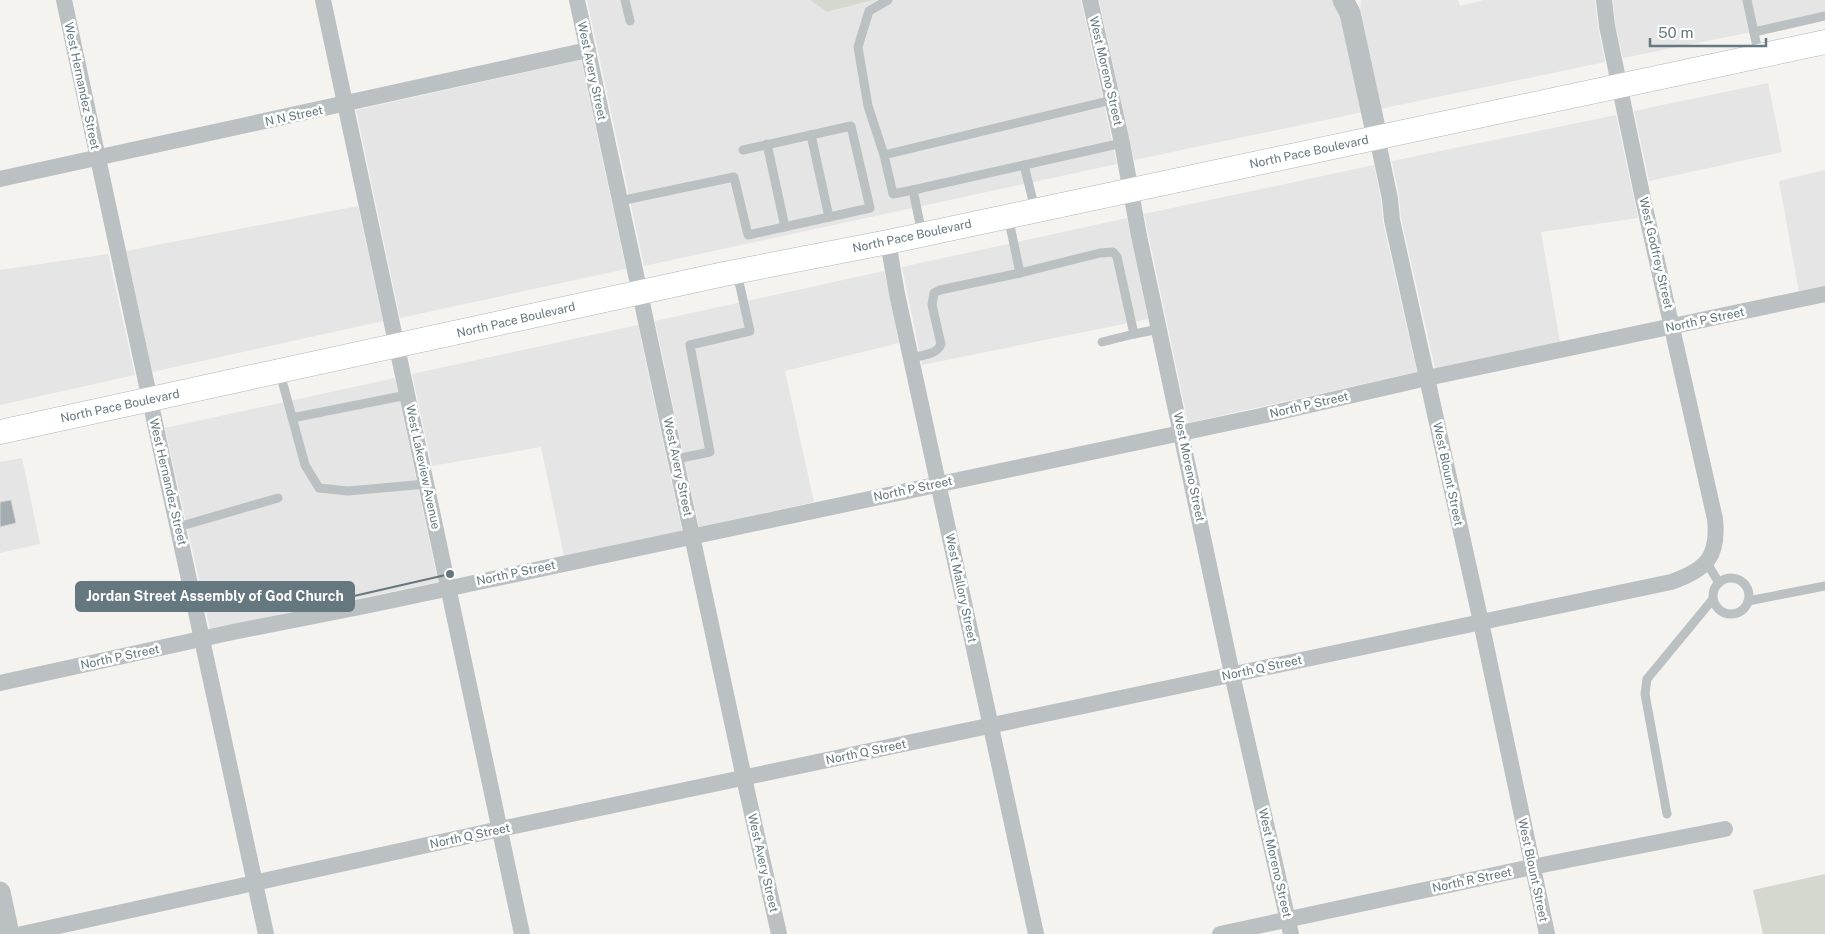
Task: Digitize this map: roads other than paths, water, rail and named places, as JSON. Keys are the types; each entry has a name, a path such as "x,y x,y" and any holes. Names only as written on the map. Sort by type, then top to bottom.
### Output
{"main road":[{"name":"North Pace Boulevard","path":"0,432 736,272 888,242 1825,42"}],"street":[{"name":"West Hernandez Street","path":"64,0 266,934"},
{"name":"West Lakeview Avenue","path":"323,0 522,934"},
{"name":"West Avery Street","path":"577,0 779,934"},
{"name":"West Moreno Street","path":"1090,0 1122,143 1130,190 1232,674 1289,927"},
{"name":"West Godfrey Street","path":"1604,0 1607,26 1715,518 1715,545 1707,562"},
{"name":"West Blount Street","path":"1348,4 1390,199 1392,220 1481,622 1547,934"},
{"name":"N N Street","path":"0,179 588,50"},
{"name":"West Mallory Street","path":"888,242 911,358 1036,934"},
{"name":"North P Street","path":"0,683 1181,433 1428,378 1825,294"},
{"name":"North Q Street","path":"22,934 500,829 1671,582 1698,570 1707,562"},
{"name":"North R Street","path":"1220,934 1289,927 1532,867 1725,829"},
{"path":"0,892 9,934"}],"lane":[{"path":"625,0 630,21"},
{"path":"888,0 869,11 858,46 868,106 884,155 893,194 1122,143"},
{"path":"1747,0 1759,56"},
{"path":"1754,32 1825,16"},
{"path":"884,155 1112,100"},
{"path":"620,201 734,178 748,235 870,208 851,126 743,150"},
{"path":"810,135 829,217"},
{"path":"767,144 785,227"},
{"path":"1024,165 1035,210"},
{"path":"913,190 922,234"},
{"path":"1008,216 1020,273"},
{"path":"911,358 940,349 941,344 932,304 934,293 940,290 1100,253 1113,252 1117,257 1134,334"},
{"path":"676,459 710,452 690,345 750,331 736,272"},
{"path":"1102,342 1159,329"},
{"path":"280,372 305,466 319,488 348,491 426,484"},
{"path":"292,418 407,395"},
{"path":"178,527 278,498"},
{"path":"1707,562 1719,583"},
{"path":"1667,814 1645,694 1647,679 1713,599 1715,588 1719,583 1730,578 1741,581 1748,590 1748,602 1742,611 1730,614 1719,610 1713,599"},
{"path":"1748,602 1825,586"}],"place":[{"name":"Jordan Street Assembly of God Church","path":"450,574"}]}
